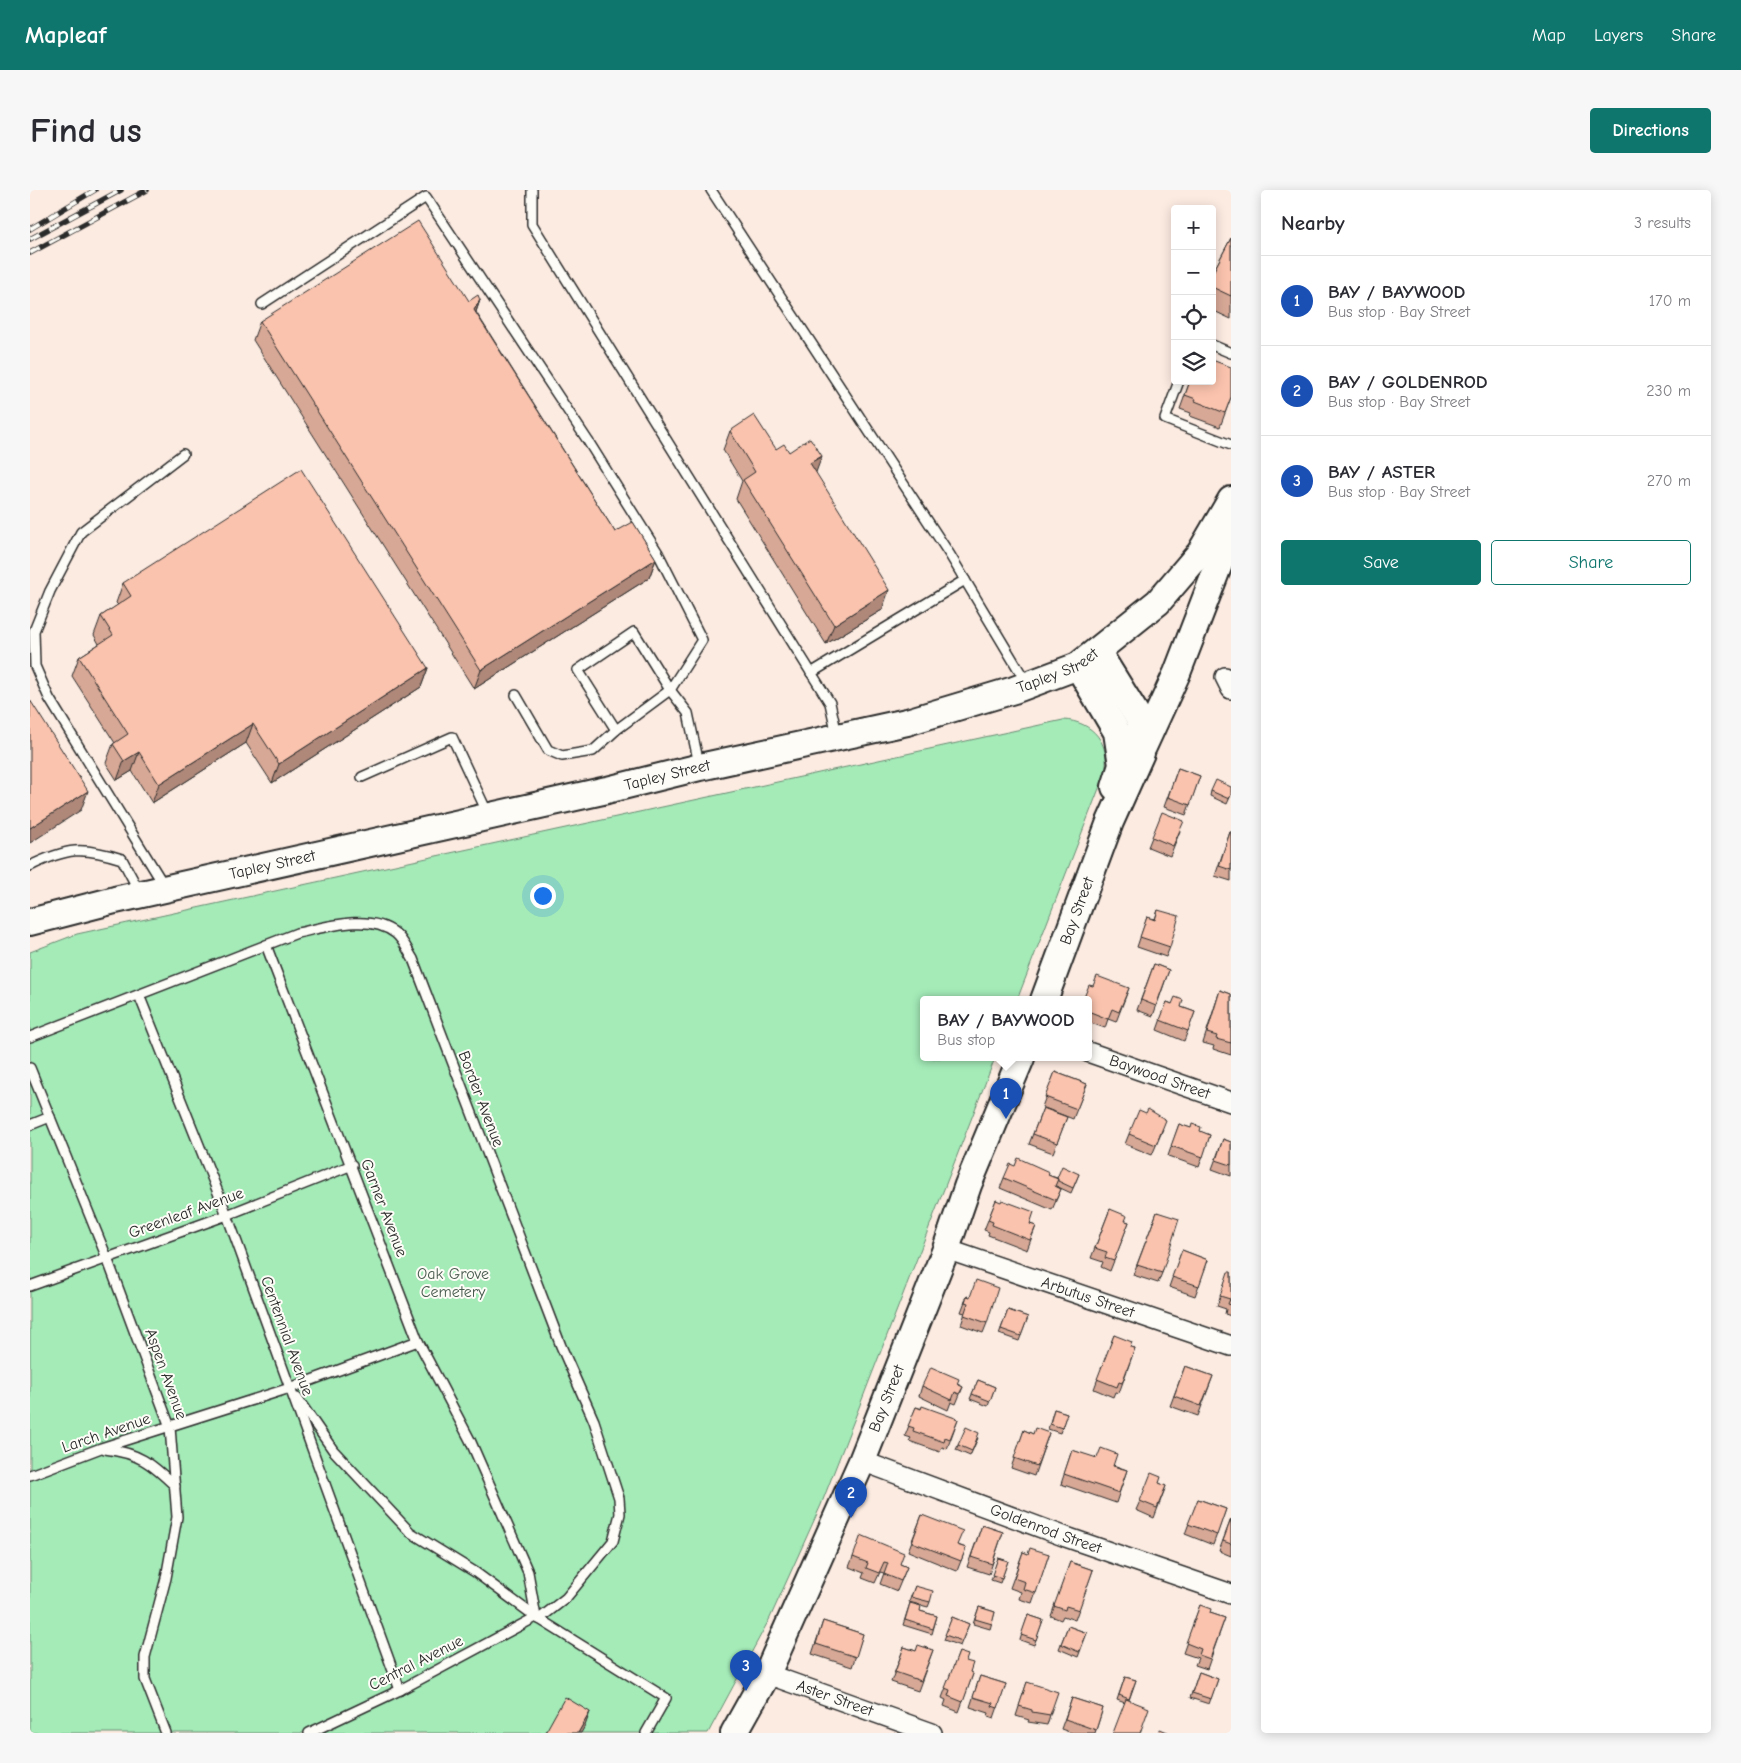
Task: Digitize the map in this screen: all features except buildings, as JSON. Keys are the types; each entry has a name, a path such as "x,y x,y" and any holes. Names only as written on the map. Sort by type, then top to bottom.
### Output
{"main road":[{"name":"Tapley Street","path":"30,922 700,767 838,738 967,706 1027,685 1087,658 1158,602 1200,553 1231,500"},
{"path":"1141,752 1176,673 1231,533"},
{"name":"Bay Street","path":"1045,996 1110,822 1141,752 1141,722 1087,658"},
{"name":"Bay Street","path":"1087,658 1121,748 1122,765 1114,793 1110,822"},
{"name":"Bay Street","path":"734,1733 767,1674 862,1462 946,1249 968,1184 1020,1061"}],"street":[{"name":"Baywood Street","path":"1092,1053 1231,1102"},
{"name":"Arbutus Street","path":"946,1249 1231,1346"},
{"name":"Goldenrod Street","path":"862,1462 1066,1537 1231,1594"},
{"name":"Aster Street","path":"767,1674 932,1733"}],"lane":[{"path":"532,190 532,224 830,703 838,738"},
{"path":"711,190 965,580 1027,685"},
{"path":"262,304 426,197 588,441 658,553 702,640 670,690 616,730 593,751 562,756 548,750 516,695"},
{"path":"1216,347 1231,353"},
{"path":"1178,385 1165,419 1231,445"},
{"path":"154,892 49,698 35,666 34,631 50,591 81,532 183,454"},
{"path":"812,673 965,580"},
{"path":"616,730 578,670 634,632 670,690 688,713 700,767"},
{"path":"362,777 452,737 489,816"},
{"path":"30,866 58,852 81,850 104,853 122,859 154,892"},
{"name":"Border Avenue","path":"30,1037 297,933 341,924 368,924 384,926 397,934 413,959 561,1346 594,1421 619,1498 620,1514 613,1541 566,1598 537,1618"},
{"name":"Garner Avenue","path":"266,945 418,1341 470,1440 528,1572 537,1618"},
{"name":"Centennial Avenue","path":"139,995 227,1215 400,1690"},
{"name":"Aspen Avenue","path":"30,1068 107,1258 170,1427 175,1486 175,1526 166,1578 145,1657 145,1679 166,1733"},
{"path":"30,1125 50,1117"},
{"name":"Greenleaf Avenue","path":"30,1286 227,1215 352,1165"},
{"name":"Larch Avenue","path":"30,1475 101,1448 290,1388 418,1341"},
{"path":"290,1388 333,1450 410,1532 475,1572 537,1618 666,1698 646,1733"},
{"path":"101,1448 128,1451 143,1458 175,1486"},
{"name":"Central Avenue","path":"310,1733 400,1690 537,1618"}],"green space":[{"name":"Oak Grove Cemetery","path":"1063,720 1074,721 1091,730 1098,736 1105,753 1105,773 1019,996 920,996 920,1061 994,1061 821,1505 770,1618 708,1733 30,1733 30,952 77,934"}],"railway":[{"path":"30,229 95,190"},
{"path":"30,239 121,190"},
{"path":"30,253 147,190"}],"place":[{"name":"BAY / BAYWOOD","path":"1006,1119"},
{"name":"BAY / GOLDENROD","path":"851,1518"},
{"name":"BAY / ASTER","path":"746,1691"}]}
